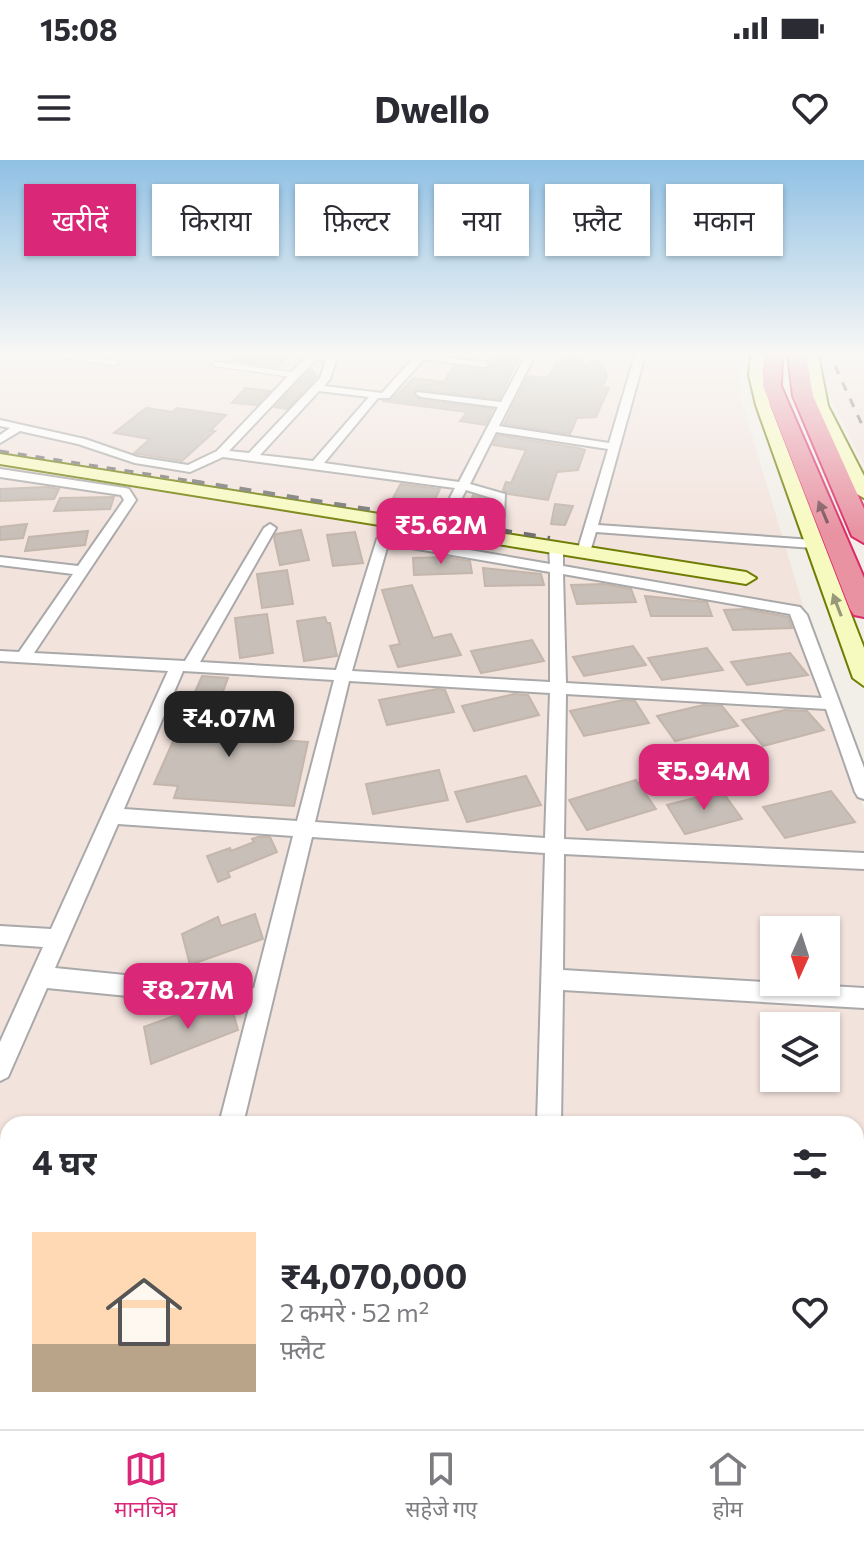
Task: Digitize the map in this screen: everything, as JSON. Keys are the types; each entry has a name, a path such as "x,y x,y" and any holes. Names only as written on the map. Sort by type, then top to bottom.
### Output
{"highway":[{"path":"784,414 864,609"},
{"path":"811,414 864,536"}],"main road":[{"path":"766,414 864,678"},
{"path":"825,414 864,493"},
{"path":"0,459 746,578"}],"street":[{"path":"0,423 172,468 200,465 221,453 258,414"},
{"path":"252,457 292,414"},
{"path":"315,466 359,414"},
{"path":"440,529 498,414"},
{"path":"584,552 624,414"},
{"path":"0,440 20,426"},
{"path":"491,428 615,447"},
{"path":"221,453 315,466 363,468 463,486 499,495 498,516"},
{"path":"0,473 125,492 130,500 23,657"},
{"path":"0,1069 184,666 270,528"},
{"path":"593,528 813,544"},
{"path":"233,1116 343,674 383,539 792,608 800,615 864,792"},
{"path":"549,1116 558,687 556,547"},
{"path":"0,561 82,571"},
{"path":"0,656 834,704"},
{"path":"113,816 555,846 864,861"},
{"path":"0,935 59,939"},
{"path":"42,977 261,999"},
{"path":"552,979 864,998"}],"shaded area":[{"path":"0,414 746,414 864,809 864,1116 0,1116"},
{"path":"839,414 864,414 864,466"}],"building":[{"path":"138,414 226,415 210,431 215,431 182,461 134,453 150,439 114,433"},
{"path":"465,414 490,414 485,425 460,421"},
{"path":"509,414 597,414 596,417 577,418 570,434 504,424"},
{"path":"498,435 585,450 578,470 557,472 548,500 508,494 503,490 506,482 511,483 526,450 493,445"},
{"path":"401,484 440,489 433,503 393,498"},
{"path":"0,489 59,489 54,499 0,501"},
{"path":"473,495 492,501 489,515 467,513"},
{"path":"114,497 110,509 54,511 60,498"},
{"path":"555,504 573,506 565,525 551,524"},
{"path":"27,524 23,538 0,540 0,527"},
{"path":"301,530 309,560 280,565 274,538 276,534"},
{"path":"88,531 85,545 25,551 29,537"},
{"path":"355,532 363,563 333,566 327,535"},
{"path":"445,557 470,561 472,573 414,575 413,558"},
{"path":"483,568 541,574 544,585 485,586"},
{"path":"287,570 293,604 262,608 257,574"},
{"path":"603,584 631,589 636,602 577,604 571,585"},
{"path":"412,585 433,638 451,634 461,655 398,667 390,646 400,644 382,590"},
{"path":"645,596 707,602 712,616 651,616"},
{"path":"746,609 788,617 792,628 733,630 724,610"},
{"path":"267,614 273,653 240,658 235,618"},
{"path":"325,617 330,623 337,656 304,661 297,621"},
{"path":"532,640 544,661 481,673 471,651"},
{"path":"633,646 646,665 584,676 573,657"},
{"path":"707,648 723,670 662,680 648,658"},
{"path":"790,653 808,675 747,685 731,662"},
{"path":"202,676 228,678 207,735 308,742 294,806 174,798 178,786 154,784"},
{"path":"445,690 454,712 387,725 379,700"},
{"path":"514,694 528,695 539,715 474,731 462,706"},
{"path":"623,700 635,701 649,723 584,736 570,711"},
{"path":"703,705 722,706 738,726 675,741 657,716"},
{"path":"785,710 807,711 824,730 763,746 742,720"},
{"path":"439,770 448,800 373,814 366,784"},
{"path":"526,776 541,805 467,822 455,792"},
{"path":"636,780 656,809 587,830 569,800"},
{"path":"722,791 742,819 685,834 667,805"},
{"path":"831,791 855,822 785,838 763,807"},
{"path":"270,837 277,852 228,872 230,877 218,882 207,856 230,848 231,851 254,842 252,839"},
{"path":"255,914 263,939 190,965 182,934 218,917 221,926"},
{"path":"201,1006 232,1009 238,1030 151,1064 144,1027"}],"railway":[{"path":"857,414 864,429"},
{"path":"0,451 205,483"},
{"path":"192,481 550,538"}]}
